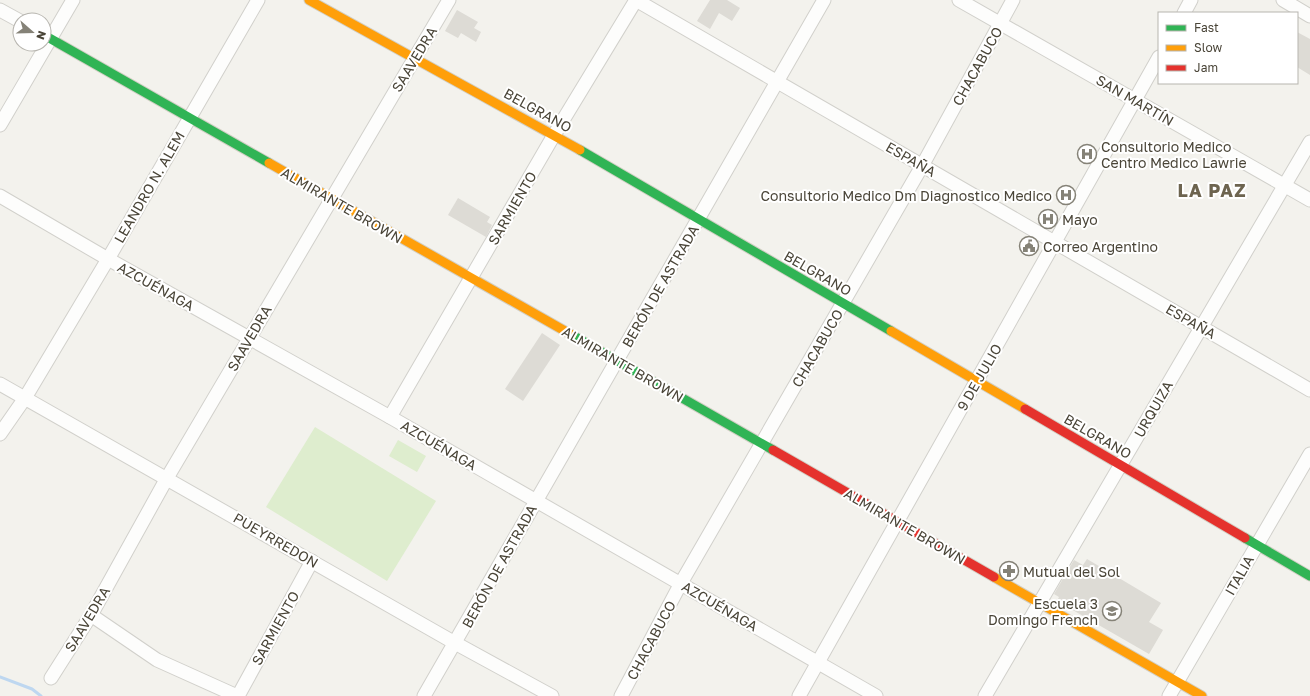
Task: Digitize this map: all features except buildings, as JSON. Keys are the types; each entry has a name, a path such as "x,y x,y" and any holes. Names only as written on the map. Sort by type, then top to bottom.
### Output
{"street":[{"path":"52,30 73,0"},
{"name":"LEANDRO N. ALEM","path":"0,434 25,398 108,259 258,0"},
{"name":"BELGRANO","path":"309,0 554,135 1310,576"},
{"name":"SAAVEDRA","path":"51,678 91,615 167,478 449,0"},
{"name":"ESPAÑA","path":"636,0 1310,390"},
{"name":"SARMIENTO","path":"390,417 554,135 636,0"},
{"name":"BERÓN DE ASTRADA","path":"424,696 456,643 535,501 824,0"},
{"name":"SAN MARTÍN","path":"959,0 1310,200"},
{"name":"CHACABUCO","path":"621,696 681,583 922,166 1013,0"},
{"path":"1185,12 1191,0"},
{"path":"1283,0 1310,16"},
{"path":"0,10 12,17"},
{"name":"ALMIRANTE BROWN","path":"52,40 190,117 330,200 472,278 1202,696"},
{"path":"0,125 39,52"},
{"name":"9 DE JULIO","path":"799,696 976,381 1056,243 1158,59"},
{"name":"URQUIZA","path":"985,696 1310,142"},
{"name":"AZCUÉNAGA","path":"0,196 108,259 390,417 681,583 876,696"},
{"name":"PUEYRREDON","path":"0,384 552,696"},
{"name":"ITALIA","path":"1169,696 1310,454"},
{"name":"SARMIENTO","path":"237,696 312,561"},
{"path":"91,615 157,660 237,696"}],"green space":[{"path":"315,427 436,501 387,581 266,507"},
{"path":"398,440 426,456 417,472 389,456"}],"waterway":[{"path":"0,677 32,689 41,696"}],"traffic: fast":[{"path":"52,40 269,163"},
{"path":"580,150 891,331"},
{"path":"572,335 773,450"},
{"path":"1245,538 1310,576"}],"traffic: slow":[{"path":"309,0 580,150"},
{"path":"269,163 572,335"},
{"path":"891,331 1025,409"},
{"path":"994,577 1202,696"}],"traffic: jam":[{"path":"1025,409 1245,538"},
{"path":"773,450 994,577"}],"place":[{"name":"Consultorio Medico Centro Medico Lawrie","path":"1087,154"},
{"name":"Consultorio Medico Dm Diagnostico Medico","path":"1066,195"},
{"name":"Mayo","path":"1048,219"},
{"name":"Correo Argentino","path":"1029,246"},
{"name":"Mutual del Sol","path":"1009,571"},
{"name":"Escuela 3 Domingo French","path":"1112,611"}],"district":[{"name":"LA PAZ","path":"1212,190"}]}
